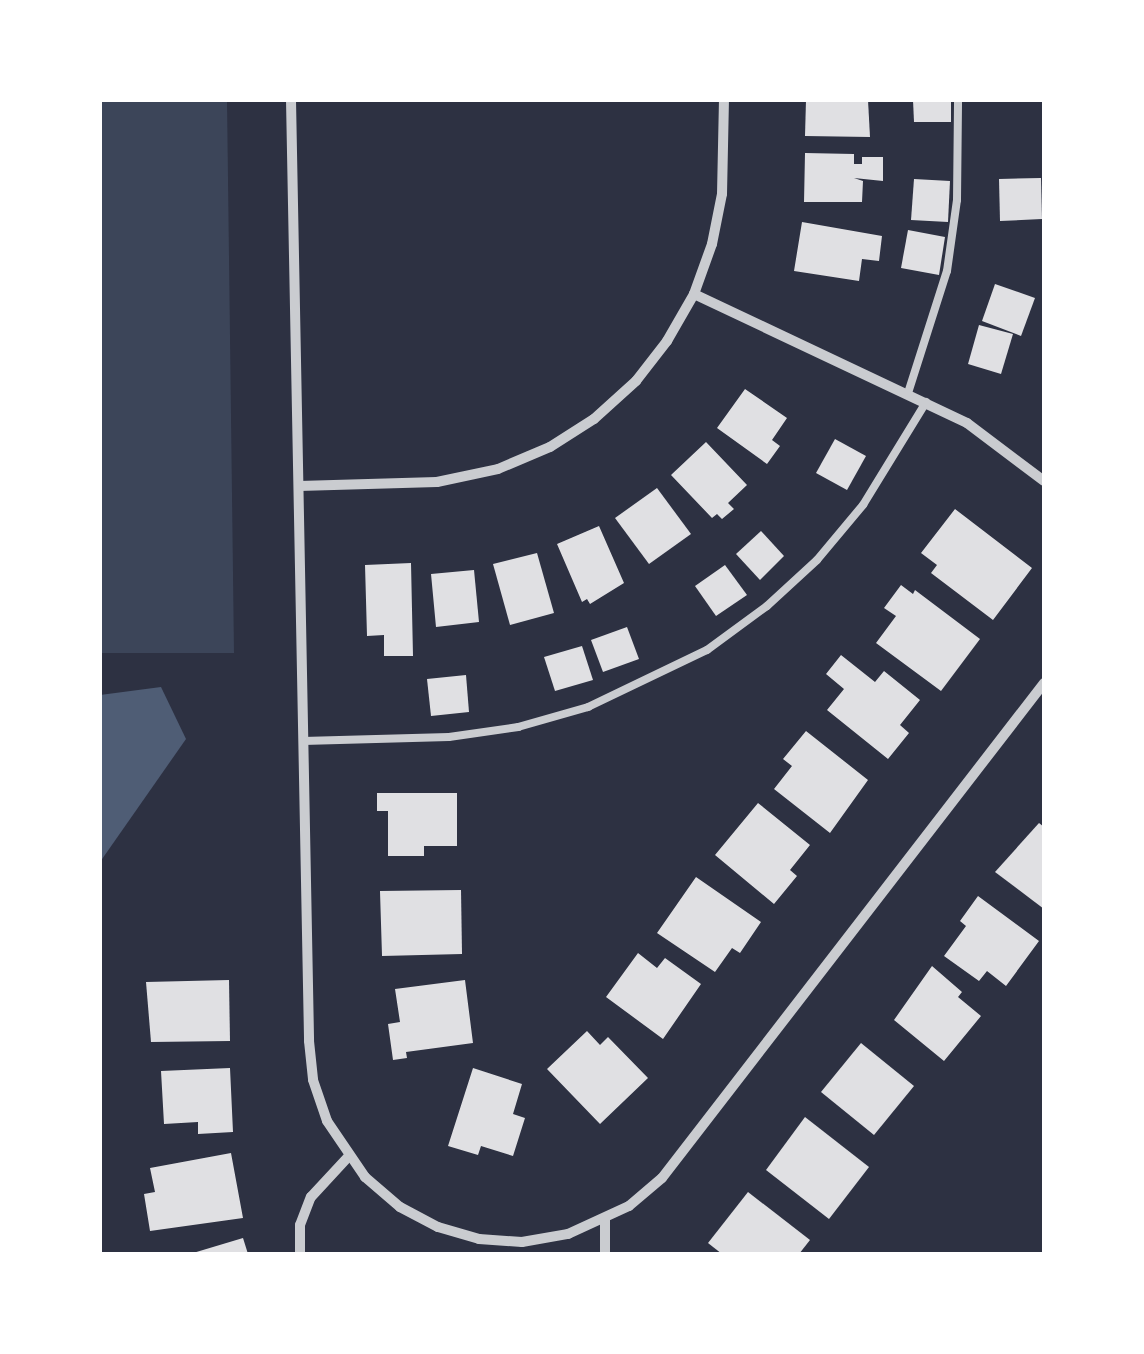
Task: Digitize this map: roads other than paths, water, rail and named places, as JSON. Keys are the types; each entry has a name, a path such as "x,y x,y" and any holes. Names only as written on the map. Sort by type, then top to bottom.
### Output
{"street":[{"path":"291,100 303,742 314,1080 327,1121 348,1157 400,1207 438,1226 479,1238 522,1242 568,1234 605,1220 662,1178 1044,683"},
{"path":"298,486 437,482 498,469 550,447 594,420 636,381 668,342 694,294 712,244 722,194 724,100"},
{"path":"694,294 967,423 1044,482"},
{"path":"300,1254 300,1225 311,1198 348,1157"},
{"path":"605,1220 605,1254"}],"lane":[{"path":"908,393 947,271 957,200 958,100"},
{"path":"303,742 449,737 518,726 588,707 674,668 767,606 817,560 863,505 926,402"}]}
